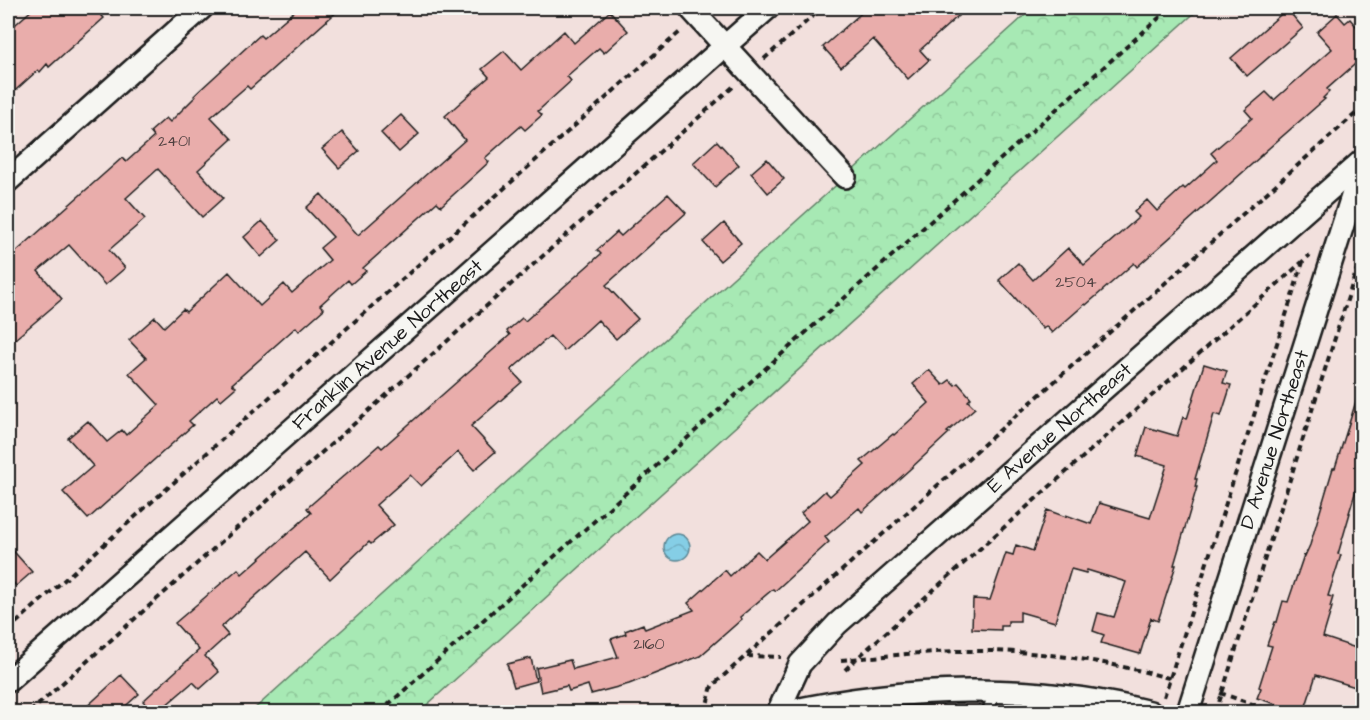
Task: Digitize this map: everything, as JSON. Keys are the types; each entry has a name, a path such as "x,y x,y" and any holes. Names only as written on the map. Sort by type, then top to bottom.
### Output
{"street":[{"path":"8,181 202,8"},
{"name":"Franklin Avenue Northeast","path":"8,681 768,8"},
{"path":"688,17 725,46 845,177"},
{"name":"E Avenue Northeast","path":"778,712 800,664 837,624 1362,163"},
{"name":"D Avenue Northeast","path":"1188,712 1362,163"},
{"path":"786,712 858,699 949,691 991,702 1042,693 1112,703 1157,705"}],"path":[{"path":"761,62 822,8"},
{"path":"380,712 1170,8"},
{"path":"8,630 688,17"},
{"path":"30,712 737,84"},
{"path":"705,712 712,686 1362,108"},
{"path":"845,670 1318,248"},
{"path":"1216,712 1362,253"},
{"path":"1157,705 1170,678 1303,261"},
{"path":"841,660 924,653 1015,652 1092,661 1182,681"},
{"path":"746,656 785,657"},
{"path":"1211,690 1276,712"}],"green space":[{"path":"1033,8 1200,8 419,712 251,712"}],"water":[{"path":"677,534 686,538 690,547 686,556 677,560 668,556 664,547 668,538"}],"building":[{"path":"34,8 94,8 104,18 49,67 47,64 40,72 38,70 8,97 8,31"},
{"path":"298,8 341,8 250,89 247,86 211,117 232,139 198,170 223,198 202,217 158,169 126,198 145,219 109,250 125,268 105,285 69,245 38,271 62,299 8,345 8,259 122,158 126,162 154,137 150,132 166,118 170,122 199,91 260,35 263,38"},
{"path":"867,8 967,8 920,50 929,60 908,79 873,39 841,67 823,47"},
{"path":"1287,9 1303,28 1247,76 1231,58"},
{"path":"610,11 628,31 604,53 599,48 567,76 571,81 538,111 542,115 525,130 521,126 513,133 485,158 489,162 441,206 437,202 363,268 366,271 351,284 348,280 320,305 324,309 299,331 296,327 232,384 236,387 221,400 217,396 189,421 193,425 88,519 63,492 93,466 68,438 88,421 107,442 122,430 126,435 159,405 129,373 146,358 129,340 155,317 164,327 183,309 186,312 229,272 260,306 284,284 292,293 330,260 320,248 333,237 306,208 321,194 358,235 465,140 445,116 489,77 482,69 504,51 521,70 564,31 574,43"},
{"path":"1337,14 1345,23 1350,19 1362,33 1362,58 1327,89 1329,92 1323,98 1325,99 1137,267 1134,263 1052,333 1046,326 1043,329 999,280 1018,263 1033,280 1068,248 1084,265 1139,217 1134,212 1147,200 1157,211 1183,187 1185,189 1217,160 1211,153 1252,118 1245,110 1266,92 1274,100 1332,49 1317,32"},
{"path":"401,115 419,134 399,152 381,133"},
{"path":"342,132 359,151 339,168 322,149"},
{"path":"717,141 739,165 715,187 693,163"},
{"path":"767,159 784,179 768,193 751,173"},
{"path":"668,194 686,213 606,285 638,319 616,339 598,320 564,351 550,336 511,370 522,382 471,426 495,452 474,470 458,452 421,486 410,475 376,505 394,525 371,544 369,542 330,579 305,552 221,627 228,635 205,656 219,672 200,689 193,682 158,712 153,712 143,701 199,650 175,623 238,569 242,574 311,513 307,508 379,445 382,448 510,335 507,331 522,318 525,321 601,254 597,250 617,232 621,236"},
{"path":"262,221 280,240 261,257 244,237"},
{"path":"724,223 741,243 720,261 703,242"},
{"path":"1204,364 1227,371 1223,383 1231,385 1221,416 1214,414 1195,479 1197,479 1195,487 1197,487 1174,565 1176,565 1158,621 1151,618 1140,654 1101,643 1104,635 1093,631 1098,613 1114,617 1126,582 1087,570 1086,573 1071,569 1055,622 1020,612 1020,621 1008,621 1008,626 1001,626 1001,630 972,629 973,599 990,600 1006,553 1013,555 1016,545 1033,551 1047,510 1091,524 1099,503 1150,518 1167,465 1137,456 1146,427 1177,436 1183,417 1187,419"},
{"path":"929,370 943,385 950,380 955,385 958,383 971,398 968,401 975,408 862,512 859,508 825,537 829,542 775,591 773,589 740,617 742,619 700,656 629,684 591,694 588,685 569,691 567,686 541,692 536,668 570,660 573,669 618,657 611,639 626,634 625,631 643,624 645,629 694,610 688,603 725,570 730,576 757,551 765,559 808,521 801,513 825,491 830,496 865,465 861,461 929,403 913,384"},
{"path":"1358,395 1362,396 1362,471 1328,596 1333,597 1330,607 1332,607 1323,637 1362,650 1362,689 1316,675 1304,712 1257,698 1272,646 1267,645 1283,601 1288,602 1304,555 1310,545"},
{"path":"8,545 32,572 16,586 8,576"},
{"path":"531,658 536,681 514,687 507,664"},
{"path":"121,675 139,694 119,712 81,712"}]}
